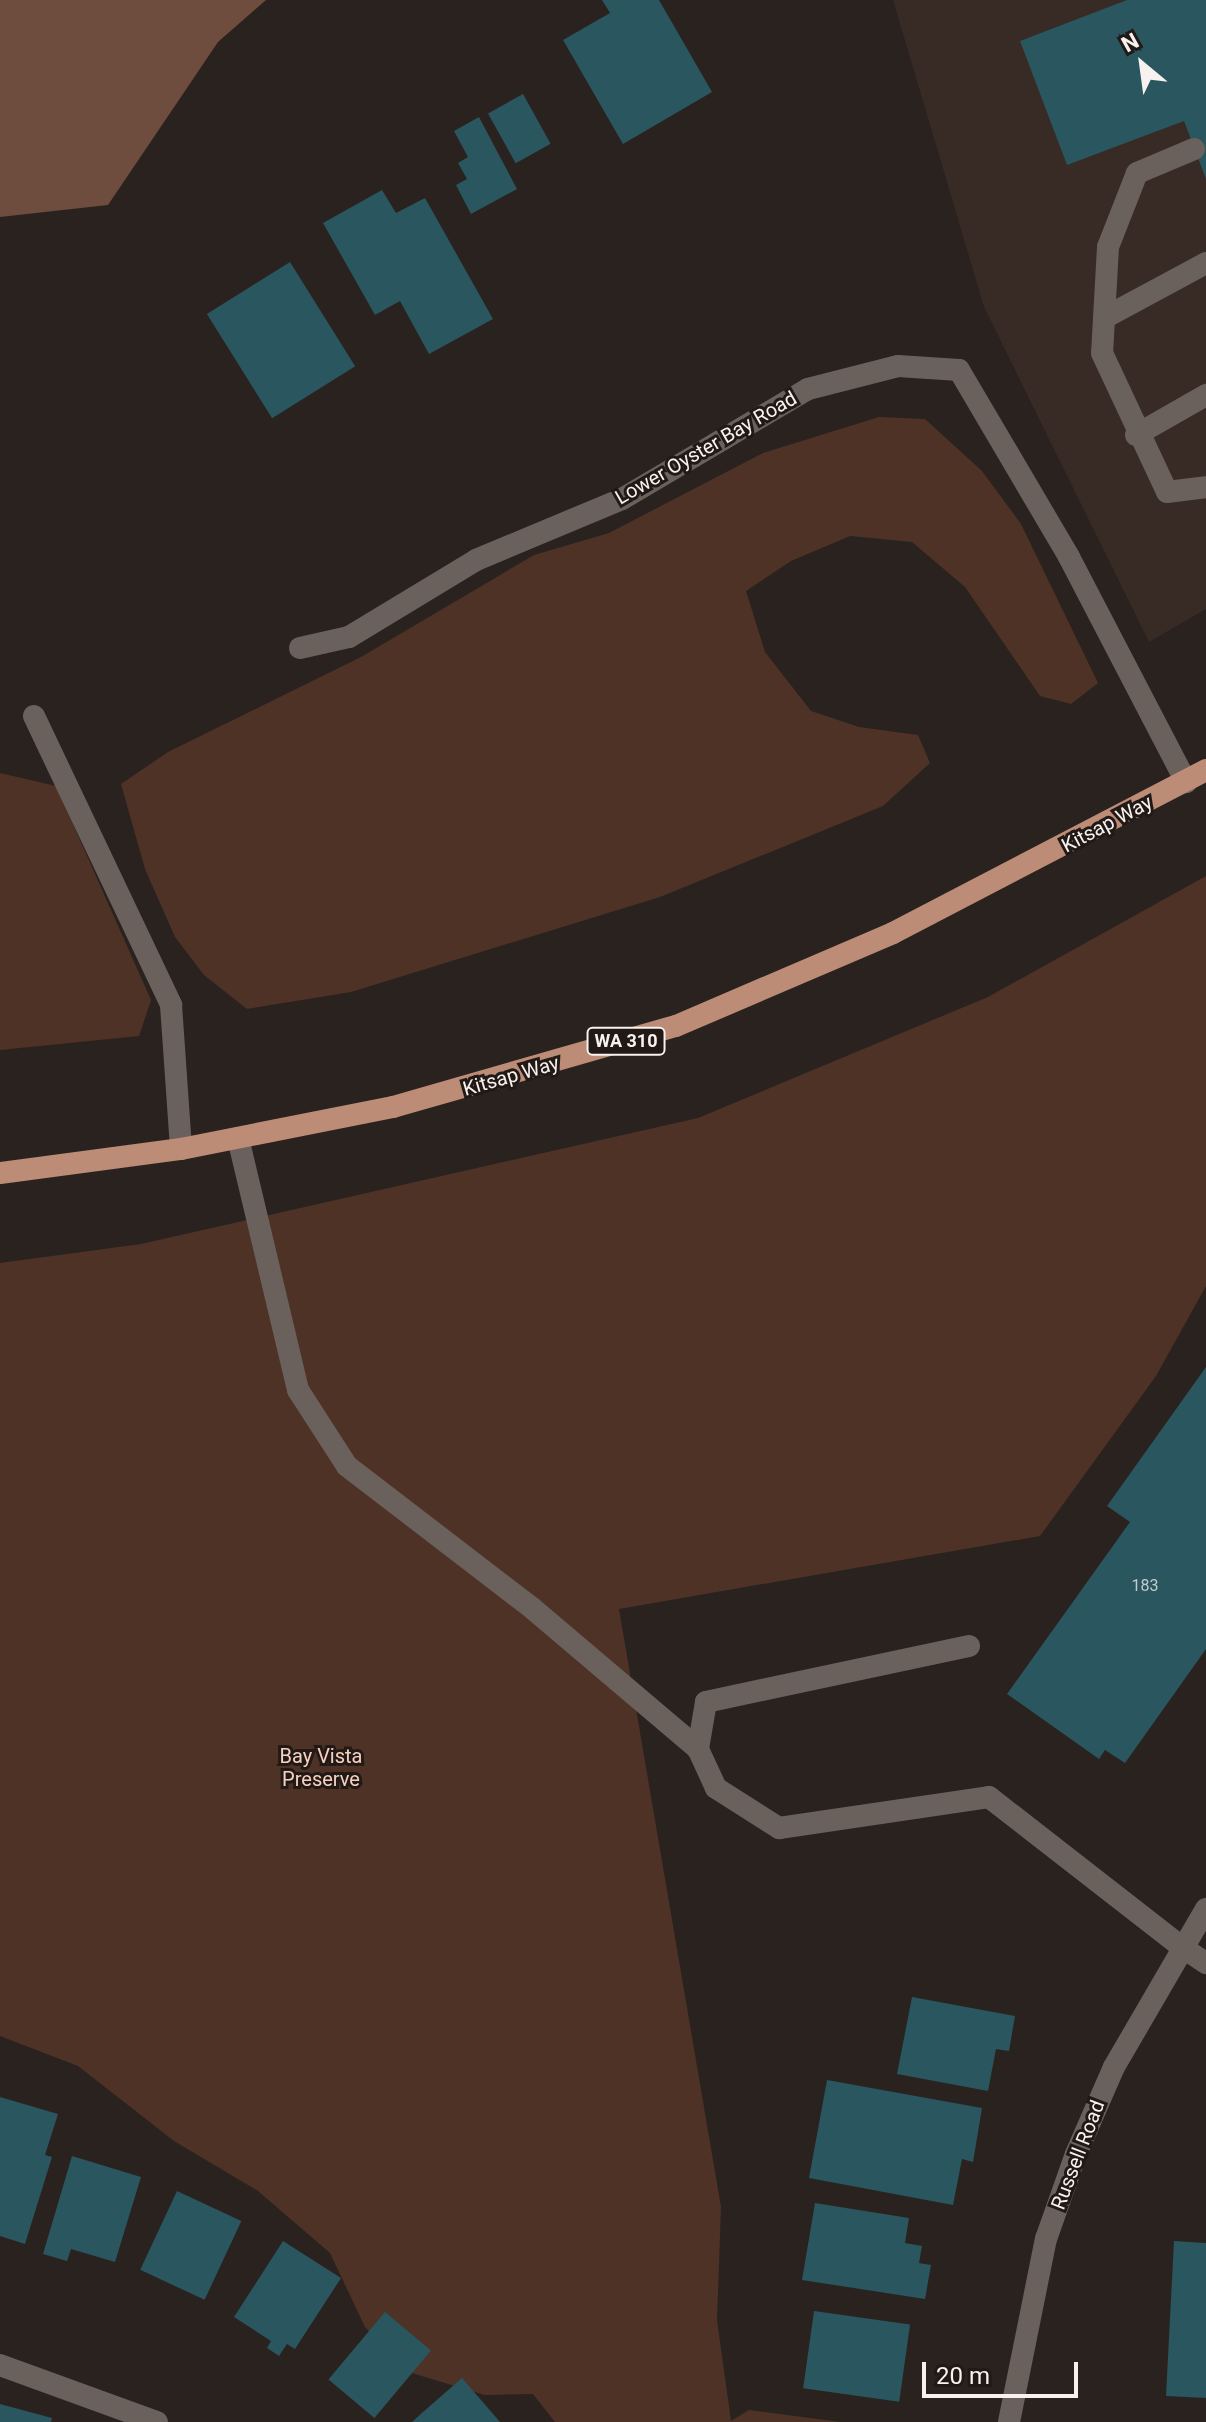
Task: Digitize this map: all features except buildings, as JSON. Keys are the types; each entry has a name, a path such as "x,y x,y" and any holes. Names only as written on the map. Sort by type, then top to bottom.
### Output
{"main road":[{"name":"Kitsap Way","path":"0,1173 181,1149 238,1138 495,1082 676,1026 893,933 1206,770"}],"street":[{"path":"1194,149 1137,173 1108,247 1102,353 1136,435 1167,492 1206,487"},
{"path":"1104,318 1206,263"},
{"name":"Lower Oyster Bay Road","path":"300,648 349,637 476,560 622,499 808,389 898,366 959,370 1069,557 1186,782"},
{"path":"1136,435 1206,395"},
{"path":"34,716 171,1005 181,1149"},
{"path":"238,1138 298,1390 347,1466 532,1608 698,1749 716,1788 779,1828 989,1797 1206,1963"},
{"path":"698,1749 706,1702 969,1646"},
{"name":"Russell Road","path":"1009,2422 1046,2239 1076,2154 1114,2067 1206,1909"},
{"path":"0,2365 157,2422"}],"shaded area":[{"path":"0,0 266,0 218,42 108,205 0,217"},
{"path":"893,0 1206,0 1206,609 1149,642 984,307"}],"green space":[{"path":"879,417 925,419 982,471 1021,524 1098,683 1071,704 1040,696 965,587 912,542 850,536 791,561 746,591 765,652 811,711 859,727 918,735 930,763 883,806 660,897 351,992 247,1009 204,975 175,937 145,869 121,784 168,752 361,657 534,555 609,533 763,453"},
{"path":"0,773 56,786 151,1000 139,1036 0,1050"},
{"name":"Bay Vista Preserve","path":"1206,876 1206,1286 1156,1376 1040,1536 619,1609 721,2207 717,2320 731,2421 749,2410 841,2422 555,2422 533,2394 485,2395 405,2371 365,2327 330,2253 258,2191 174,2141 78,2066 0,2036 0,1263 141,1244 698,1118 988,997"}]}
